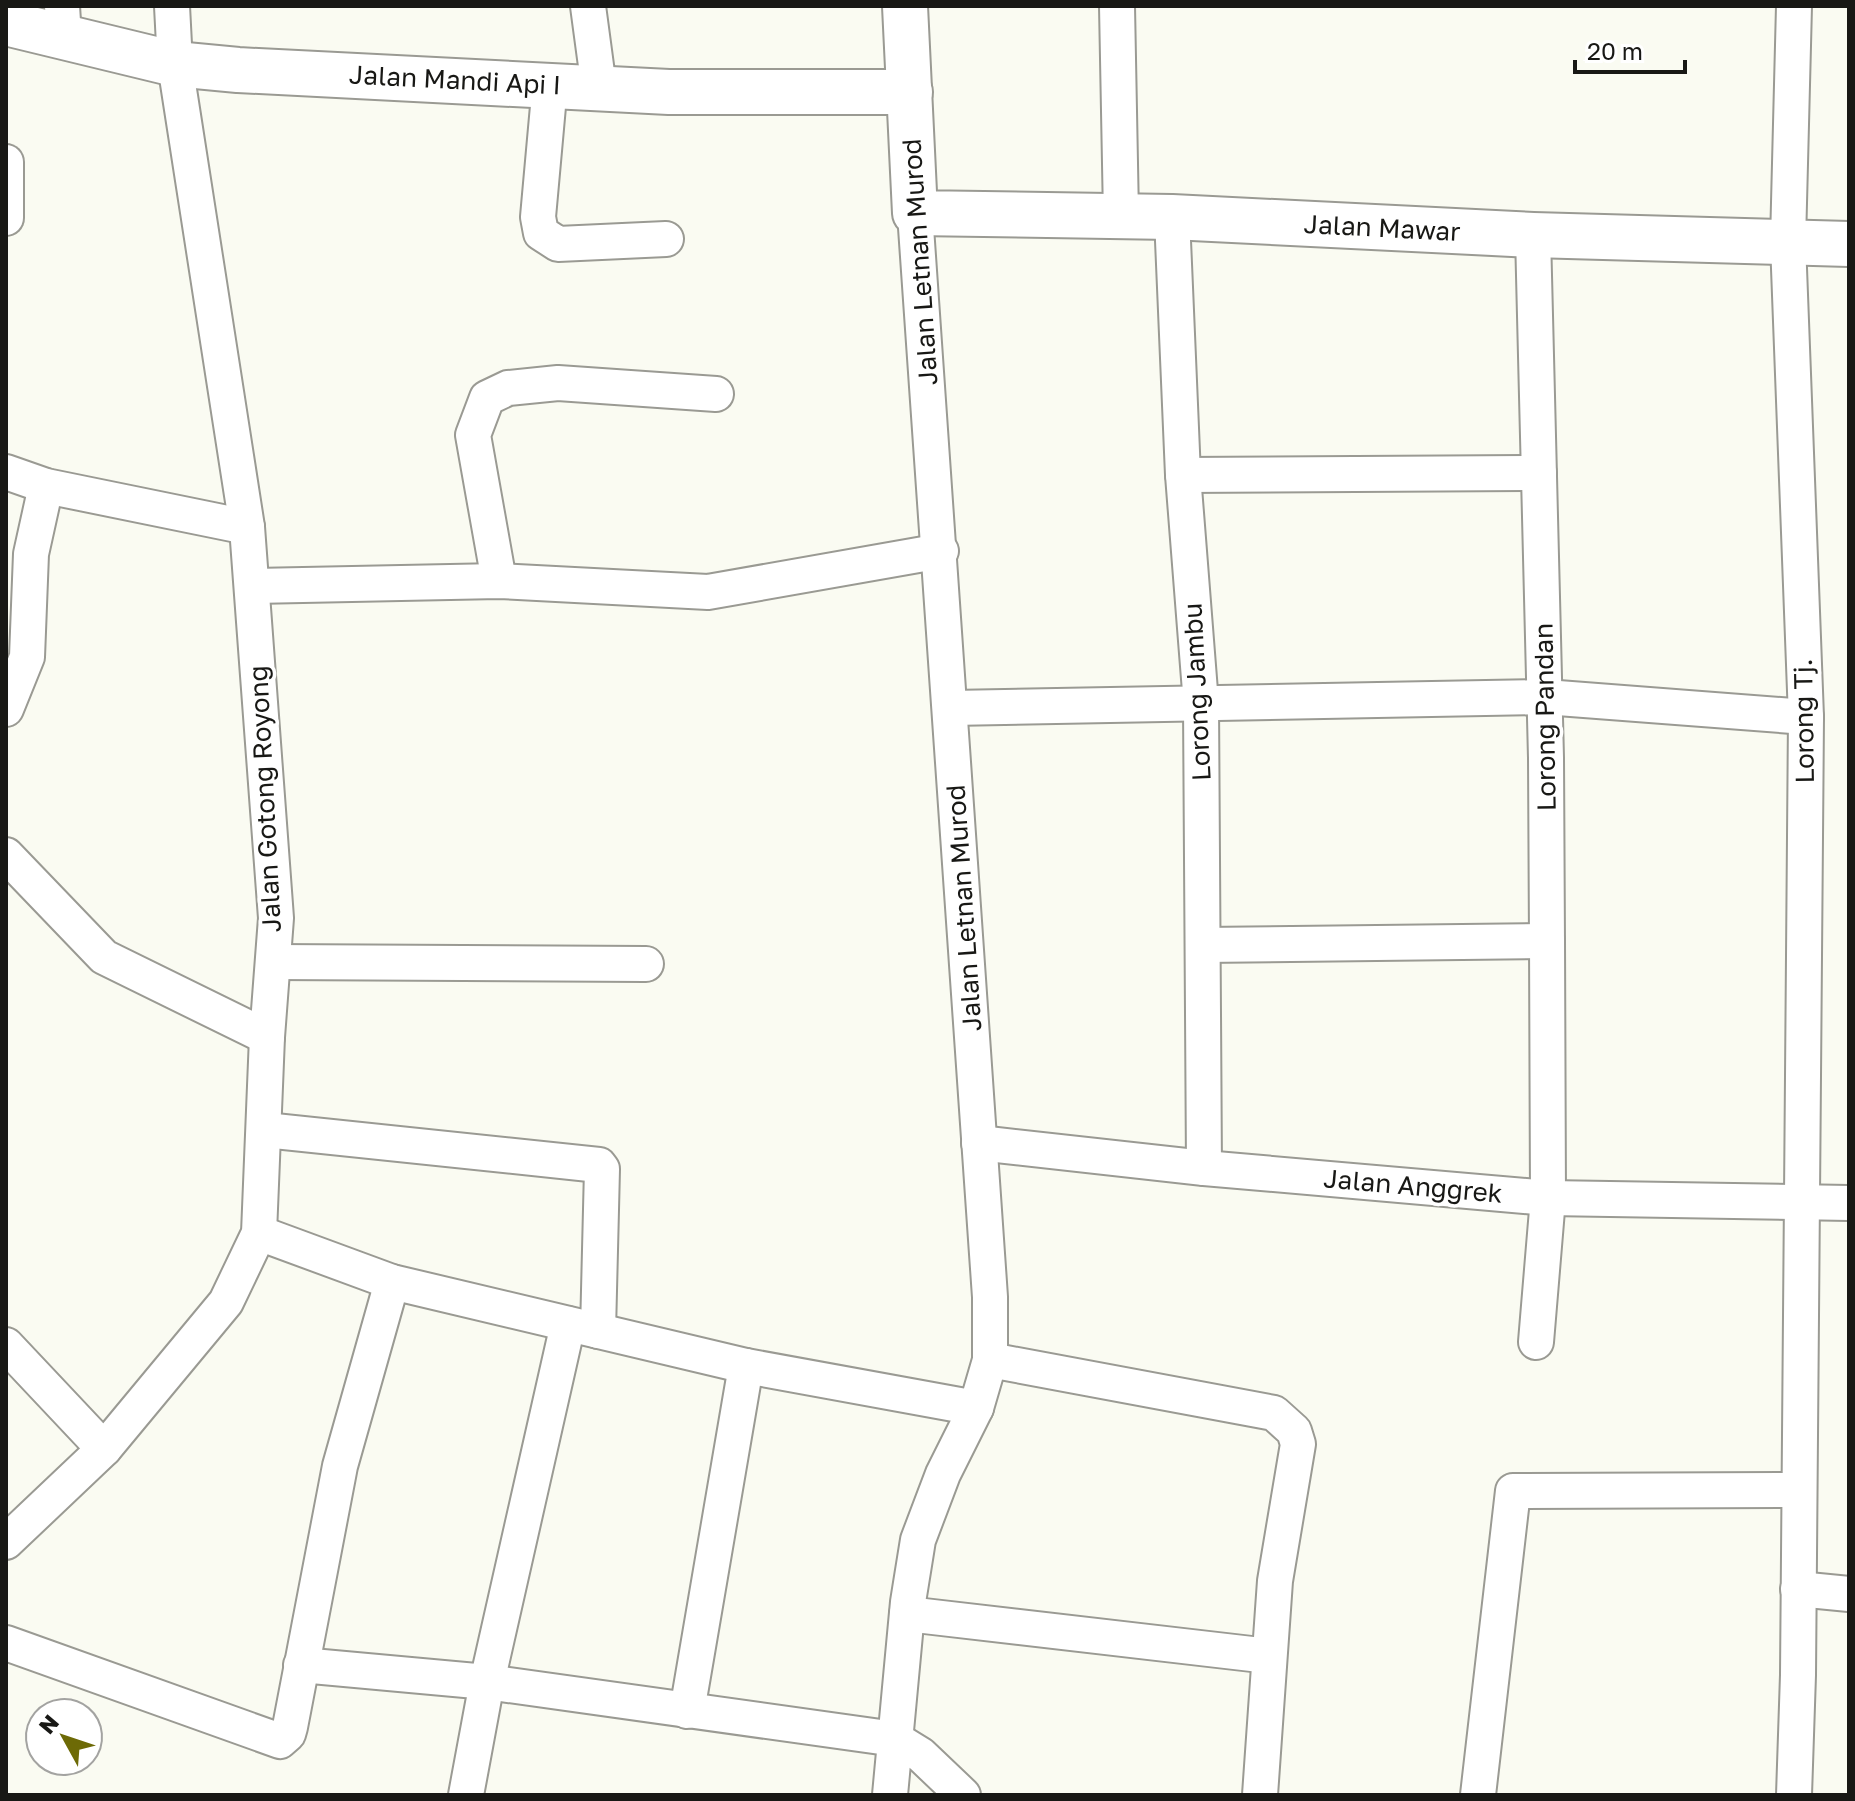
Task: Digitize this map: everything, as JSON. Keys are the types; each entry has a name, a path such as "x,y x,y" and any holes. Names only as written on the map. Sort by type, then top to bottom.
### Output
{"street":[{"name":"Jalan Gotong Royong","path":"6,1542 104,1449 226,1302 259,1233 267,1037 276,918 247,527 175,64 172,6"},
{"path":"588,6 599,88"},
{"name":"Jalan Letnan Murod","path":"890,1795 907,1614 918,1540 943,1474 976,1408 990,1360 990,1297 941,551 915,213 905,6"},
{"path":"1117,6 1121,216"},
{"name":"Lorong Tj.","path":"1794,6 1788,242 1806,717 1794,1795"},
{"name":"Jalan Mandi Api I","path":"6,23 63,21 175,64 238,70 682,92 910,92"},
{"path":"550,84 538,217 541,233 558,244 666,239"},
{"path":"6,162 6,211"},
{"name":"Jalan Mawar","path":"915,213 1172,217 1533,235 1849,244"},
{"name":"Lorong Jambu","path":"1172,217 1183,475 1201,704 1204,1168"},
{"name":"Lorong Pandan","path":"1533,235 1545,697 1548,1198 1536,1342"},
{"path":"499,581 473,435 487,398 508,388 558,383 716,394"},
{"path":"6,472 46,486 247,527"},
{"path":"1183,475 1539,473"},
{"path":"6,709 27,657 31,554 46,486"},
{"path":"252,586 499,581 708,592 941,551"},
{"path":"951,708 1545,697 1806,717"},
{"path":"6,855 104,957 267,1037"},
{"path":"1203,945 1547,941"},
{"path":"273,962 646,964"},
{"path":"265,1130 599,1165 602,1169 583,1327 487,1682 466,1795"},
{"name":"Jalan Anggrek","path":"979,1143 1204,1168 1548,1198 1849,1203"},
{"path":"259,1233 392,1282 746,1366 976,1408"},
{"path":"6,1643 280,1741 288,1734 340,1466 392,1282"},
{"path":"6,1345 104,1449"},
{"path":"990,1360 1274,1413 1294,1431 1298,1444 1275,1581 1260,1795"},
{"path":"687,1711 746,1366"},
{"path":"1478,1795 1513,1491 1799,1490"},
{"path":"1798,1589 1849,1594"},
{"path":"907,1614 1269,1656"},
{"path":"301,1665 487,1682 895,1739 921,1755 963,1795"}]}
